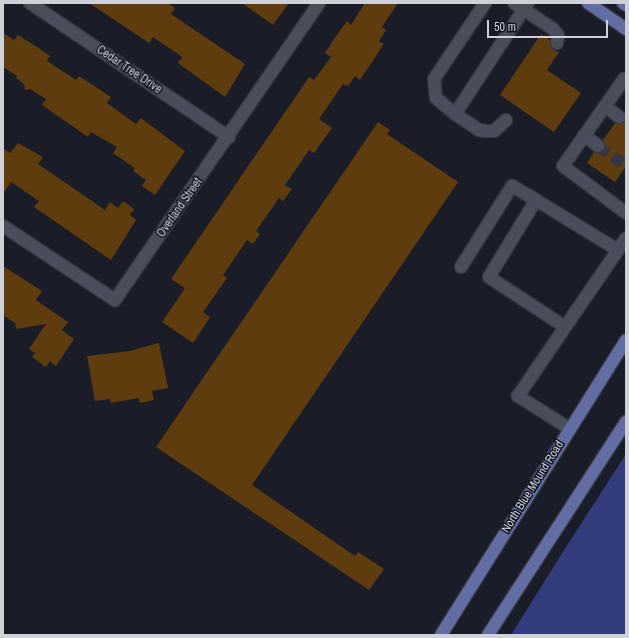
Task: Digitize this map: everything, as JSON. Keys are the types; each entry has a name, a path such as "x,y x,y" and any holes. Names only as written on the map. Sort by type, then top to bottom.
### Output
{"main road":[{"path":"588,3 626,29"},
{"name":"North Blue Mound Road","path":"441,635 626,340"},
{"path":"488,635 626,422"}],"street":[{"name":"Cedar Tree Drive","path":"30,3 228,137"},
{"name":"Overland Street","path":"3,226 115,300 319,3"},
{"path":"485,3 434,79 436,98 455,114 486,132 494,131 506,120"},
{"path":"455,114 522,5 554,29 558,35 558,43"},
{"path":"625,78 563,166 626,213"},
{"path":"605,106 619,117"},
{"path":"584,135 598,146"},
{"path":"461,267 512,186 618,250"},
{"path":"536,200 489,276 565,327"},
{"path":"570,429 518,396 626,238"}],"shaded area":[{"path":"626,454 626,635 511,635 566,547"}],"building":[{"path":"89,3 168,3 175,8 171,14 245,64 225,97 178,63 182,57 153,37 149,43"},
{"path":"242,3 289,3 273,25"},
{"path":"365,3 398,3 382,27 386,30 379,41 384,44 360,80 355,76 348,86 343,84 319,119 332,128 314,153 309,150 285,185 292,189 283,201 279,198 256,231 260,234 253,244 247,240 223,275 227,278 203,312 210,317 193,343 162,322 185,288 171,279 309,77 314,80 331,57 325,53 334,39 347,21 351,25"},
{"path":"3,33 14,40 18,35 37,47 50,56 47,61 76,80 79,76 111,97 107,103 136,124 141,118 185,151 155,195 142,186 146,180 133,171 135,168 113,153 117,147 91,132 88,137 42,105 46,99 30,89 25,90 24,84 16,78 17,76 3,67"},
{"path":"541,34 550,40 552,49 559,52 547,70 581,93 554,132 500,95"},
{"path":"626,119 626,166 615,182 587,163 594,152 600,153 604,150 603,140 615,123 621,124"},
{"path":"378,122 390,130 387,134 458,182 252,485 355,556 358,552 384,569 369,590 156,447"},
{"path":"18,143 43,157 38,164 105,210 110,202 118,208 123,201 134,209 130,215 136,220 111,260 34,207 39,201 11,182 3,194 3,148 10,153"},
{"path":"3,266 42,291 36,300 68,322 62,330 74,339 56,366 50,361 46,367 32,357 35,353 29,349 46,324 16,329 15,323 3,315"},
{"path":"159,343 168,388 152,391 154,400 140,403 139,398 111,403 110,399 95,401 87,356 130,351"}],"tunnel":[{"path":"598,146 626,166"}]}
